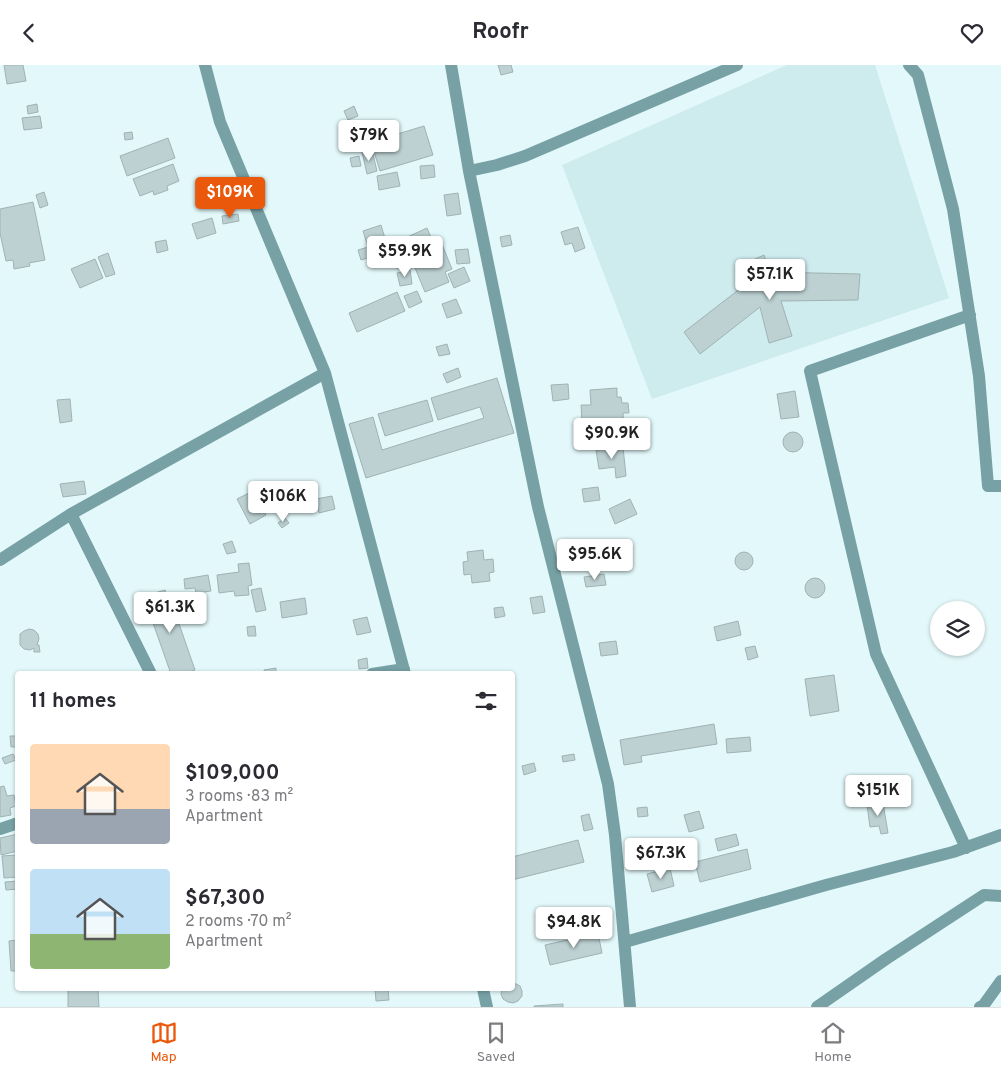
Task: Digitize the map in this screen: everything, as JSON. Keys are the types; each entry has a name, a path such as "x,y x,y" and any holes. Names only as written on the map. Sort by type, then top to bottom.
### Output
{"street":[{"path":"205,65 220,122 325,373 404,671"},
{"path":"451,65 469,171 538,507 608,784 616,835 630,1007"},
{"path":"469,171 525,157 738,65"},
{"path":"909,65 918,75 954,209 979,376 988,486 1001,486"},
{"path":"966,848 876,654 810,371 970,315"},
{"path":"0,560 71,514 325,373"},
{"path":"71,514 150,671"},
{"path":"0,829 15,824"},
{"path":"625,942 826,885 966,848 1001,835"},
{"path":"817,1007 984,895 1001,896"},
{"path":"980,1007 983,1006 1001,981"},
{"path":"483,991 487,1007"}],"shaded area":[{"path":"787,65 875,65 949,298 652,399 562,165"}],"building":[{"path":"4,65 23,65 26,81 7,84"},
{"path":"498,65 511,65 513,72 501,75"},
{"path":"37,104 38,112 28,114 27,106"},
{"path":"354,106 358,116 348,120 344,111"},
{"path":"40,116 42,128 24,130 22,118"},
{"path":"424,126 433,155 380,171 371,142"},
{"path":"132,132 133,139 125,140 124,133"},
{"path":"168,138 175,158 127,176 120,156"},
{"path":"372,150 377,171 367,174 362,152"},
{"path":"359,156 361,166 352,167 350,158"},
{"path":"173,164 179,181 167,186 168,190 154,195 153,191 140,196 133,179"},
{"path":"434,165 435,177 421,179 420,166"},
{"path":"397,172 400,186 379,190 377,176"},
{"path":"44,192 48,205 40,208 36,195"},
{"path":"458,193 461,214 447,216 444,195"},
{"path":"33,202 45,260 29,263 30,266 14,269 13,260 6,261 0,233 0,209"},
{"path":"238,214 239,221 223,224 222,216"},
{"path":"212,218 216,233 197,239 192,224"},
{"path":"381,225 392,262 374,268 371,257 361,260 358,250 368,247 363,231"},
{"path":"578,227 585,248 575,252 572,243 565,245 561,232"},
{"path":"427,228 432,240 439,237 452,269 445,272 449,282 425,292 403,239"},
{"path":"510,235 512,245 502,247 500,237"},
{"path":"166,240 168,250 157,253 155,242"},
{"path":"468,249 470,263 457,264 455,250"},
{"path":"108,253 115,274 106,277 98,257"},
{"path":"764,255 770,272 860,274 858,300 781,301 792,336 769,343 760,307 700,354 684,332 750,281 744,264"},
{"path":"405,258 406,267 396,268 395,259"},
{"path":"95,259 103,278 80,288 71,269"},
{"path":"464,267 470,281 454,288 448,274"},
{"path":"410,270 412,284 400,286 397,273"},
{"path":"417,291 422,302 409,308 404,296"},
{"path":"397,292 405,311 357,332 349,313"},
{"path":"456,299 462,313 447,318 442,304"},
{"path":"447,344 450,354 439,356 436,347"},
{"path":"458,368 461,377 447,383 443,374"},
{"path":"497,378 514,433 366,478 349,424 373,417 382,450 484,418 480,407 438,420 431,398"},
{"path":"568,384 569,399 553,401 551,385"},
{"path":"617,388 617,397 621,397 622,403 628,403 629,413 623,413 624,433 592,436 590,421 582,421 581,405 591,405 590,390"},
{"path":"795,391 799,417 781,419 777,394"},
{"path":"70,399 72,421 60,423 57,400"},
{"path":"427,400 433,421 385,436 378,414"},
{"path":"793,432 800,435 803,442 800,449 793,452 786,449 783,442 786,435"},
{"path":"623,447 626,476 616,478 615,467 599,469 596,450"},
{"path":"84,481 86,494 63,497 60,484"},
{"path":"265,485 271,496 260,502 266,515 250,524 237,499"},
{"path":"598,487 600,500 584,502 582,489"},
{"path":"332,496 335,509 319,513 316,499"},
{"path":"630,499 637,514 615,524 609,509"},
{"path":"285,518 289,523 282,528 278,523"},
{"path":"232,541 236,552 227,554 223,544"},
{"path":"483,550 484,560 493,559 494,572 489,573 490,581 472,583 471,574 464,575 463,562 468,561 467,552"},
{"path":"744,552 750,555 753,561 750,567 744,570 738,567 735,561 738,555"},
{"path":"249,563 252,585 248,586 249,595 235,596 234,591 219,593 217,575 239,572 238,564"},
{"path":"604,574 606,585 586,587 584,577"},
{"path":"208,575 211,591 196,593 195,588 185,589 184,579"},
{"path":"815,578 822,581 825,588 822,595 815,598 808,595 805,588 808,581"},
{"path":"261,588 266,610 256,612 251,590"},
{"path":"165,590 167,596 169,595 195,670 170,671 146,603 150,602 148,595"},
{"path":"542,596 545,612 533,614 530,598"},
{"path":"305,598 307,614 282,618 280,602"},
{"path":"503,607 505,616 495,618 494,608"},
{"path":"367,617 371,632 357,635 353,620"},
{"path":"738,621 741,635 717,641 714,627"},
{"path":"255,626 256,636 248,636 247,627"},
{"path":"29,629 34,630 38,634 37,645 39,645 40,652 34,652 34,648 30,650 24,649 20,645 20,634"},
{"path":"616,641 618,654 601,656 599,643"},
{"path":"755,646 758,657 748,660 745,648"},
{"path":"367,658 368,668 359,669 358,660"},
{"path":"276,668 276,671 264,670"},
{"path":"834,675 839,711 810,716 805,679"},
{"path":"714,724 717,744 641,756 642,762 624,765 620,740"},
{"path":"10,736 15,736 15,747 11,747"},
{"path":"750,737 751,751 727,753 726,739"},
{"path":"13,754 15,760 5,764 2,758"},
{"path":"574,754 575,760 563,762 562,756"},
{"path":"534,763 536,771 524,775 522,766"},
{"path":"4,786 7,796 14,795 15,806 10,808 11,815 0,817 0,787"},
{"path":"883,803 888,833 881,834 879,826 870,827 867,805"},
{"path":"647,807 648,816 638,817 637,808"},
{"path":"699,811 704,828 689,832 684,815"},
{"path":"589,814 593,829 584,831 581,816"},
{"path":"736,834 739,845 718,851 715,839"},
{"path":"15,835 15,852 1,855 0,838"},
{"path":"578,840 584,862 515,879 515,856"},
{"path":"747,849 751,869 700,882 695,862"},
{"path":"15,855 15,877 4,878 2,856"},
{"path":"670,868 674,886 652,892 647,874"},
{"path":"15,881 15,889 6,890 5,882"},
{"path":"598,933 602,953 550,965 545,945"},
{"path":"15,940 15,971 11,971 9,941"},
{"path":"515,984 520,986 522,991 522,996 513,1003 503,999 502,991 515,991"},
{"path":"68,991 98,991 99,1007 68,1007"},
{"path":"375,991 388,991 389,1000 376,1001"},
{"path":"563,1004 563,1007 534,1007 534,1006"}]}
